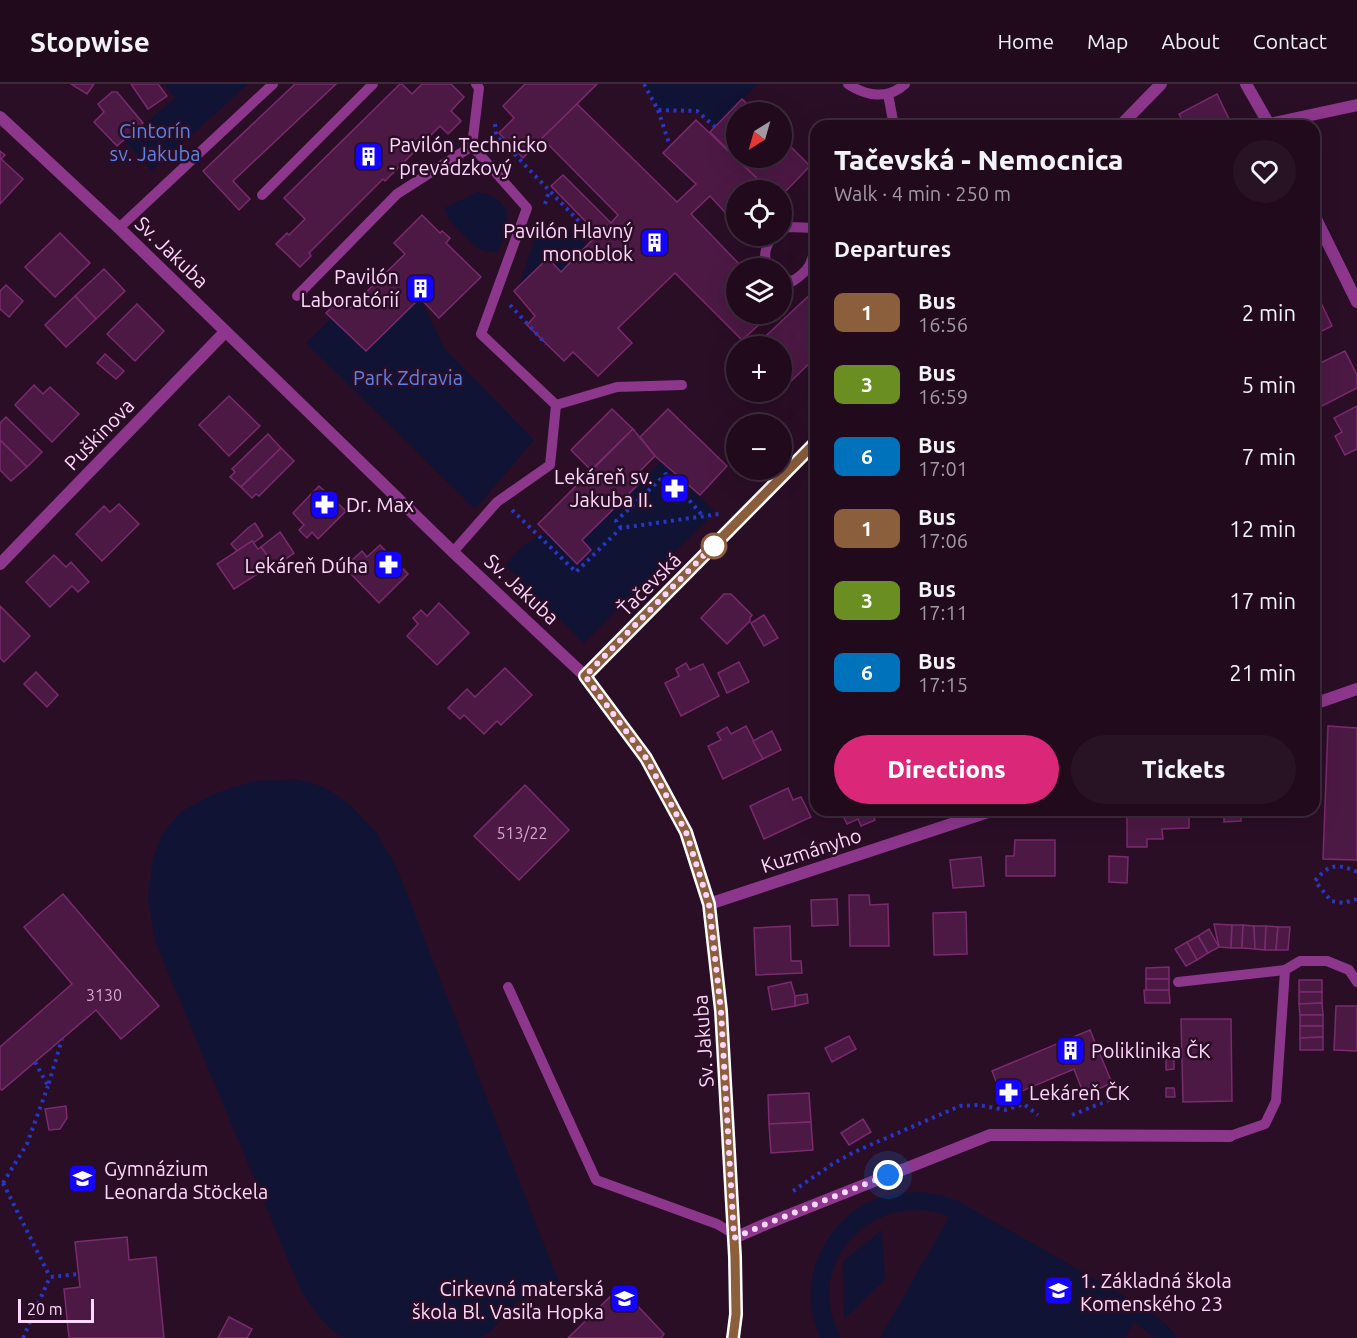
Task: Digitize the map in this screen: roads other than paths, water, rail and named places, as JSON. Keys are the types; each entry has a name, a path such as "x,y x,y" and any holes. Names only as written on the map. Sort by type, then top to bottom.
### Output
{"street":[{"path":"1126,120 1161,84"},
{"path":"1246,84 1266,120"},
{"path":"1291,120 1357,105"},
{"name":"Sv. Jakuba","path":"0,117 119,228 453,552 585,676 646,758 686,832 709,904 721,1011 734,1236 736,1314 733,1338"},
{"path":"1320,227 1357,302"},
{"name":"Puškinova","path":"0,564 225,332"},
{"name":"Ťačevská","path":"585,676 810,448"},
{"path":"1320,702 1357,689"},
{"name":"Kuzmányho","path":"709,904 976,816"},
{"path":"734,1236 990,1135 1230,1136"}],"lane":[{"path":"119,228 273,84"},
{"path":"262,195 374,84"},
{"path":"476,84 478,88 472,146 527,208 481,334 556,405"},
{"path":"848,84 859,91 874,95 888,94 905,84"},
{"path":"888,94 893,120"},
{"path":"297,296 398,194 472,146"},
{"path":"792,226 810,228"},
{"path":"792,281 803,275 810,266"},
{"path":"556,405 617,387 682,385"},
{"path":"453,552 501,500 550,465 556,405"},
{"path":"1178,982 1285,970 1300,961 1327,961 1349,970 1357,982"},
{"path":"1230,1136 1264,1124 1276,1101 1285,970"},
{"path":"508,987 596,1180 717,1224 734,1236"}],"place":[{"name":"Pavilón Technicko - prevádzkový","path":"368,156"},
{"name":"Pavilón Hlavný monoblok","path":"654,242"},
{"name":"Pavilón Laboratórií","path":"420,288"},
{"name":"Lekáreň sv. Jakuba II.","path":"674,488"},
{"name":"Dr. Max","path":"325,504"},
{"name":"Lekáreň Dúha","path":"389,565"},
{"name":"Poliklinika ČK","path":"1070,1050"},
{"name":"Lekáreň ČK","path":"1008,1092"},
{"name":"Gymnázium Leonarda Stöckela","path":"83,1179"},
{"name":"1. Základná škola Komenského 23","path":"1059,1291"},
{"name":"Cirkevná materská škola Bl. Vasiľa Hopka","path":"625,1299"}],"park label":[{"name":"Cintorín sv. Jakuba","path":"155,142"},
{"name":"Park Zdravia","path":"408,377"}]}
